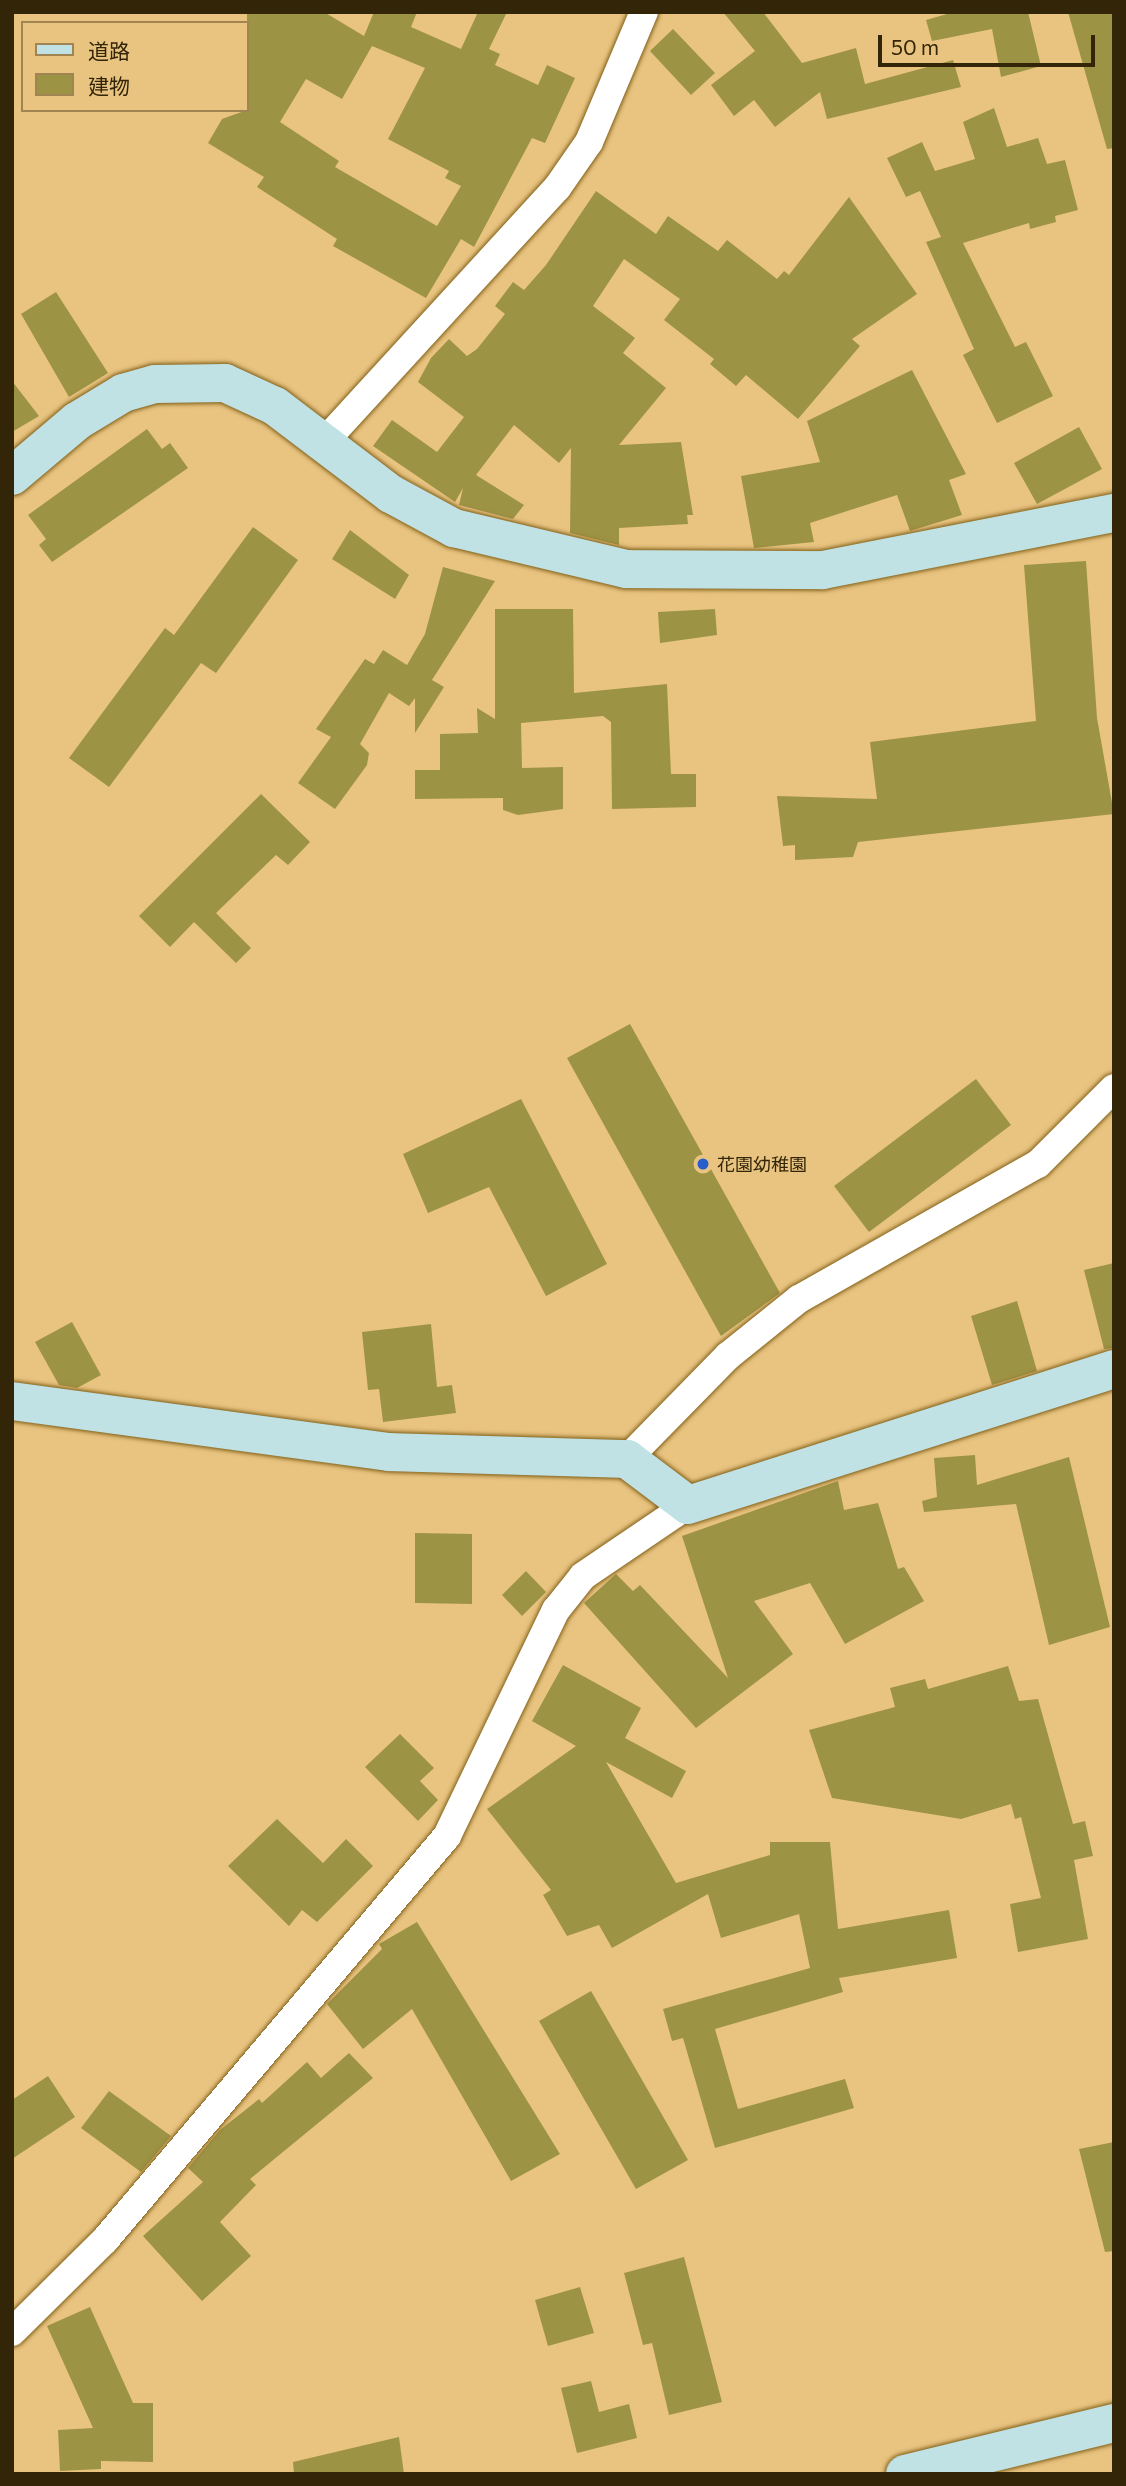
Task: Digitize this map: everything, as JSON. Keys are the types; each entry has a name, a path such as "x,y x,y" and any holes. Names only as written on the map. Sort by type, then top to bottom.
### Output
{"street":[{"path":"325,441 557,188 589,142 644,12"},
{"path":"12,476 77,421 123,393 155,384 225,383 325,441 391,494 454,528 626,569 823,570 1114,513"},
{"path":"627,1459 728,1356 799,1299 1038,1164 1114,1088"},
{"path":"12,2332 105,2240 447,1836 549,1622 583,1576 688,1505 1114,1369"},
{"path":"12,1401 389,1452 627,1459 688,1505"},
{"path":"905,2474 1114,2423"}],"building":[{"path":"247,12 324,12 364,36 374,12 417,12 411,27 461,49 478,12 507,12 489,49 500,54 495,65 538,85 547,65 575,78 545,143 532,138 474,247 461,239 426,298 333,246 337,239 257,187 264,177 208,143 222,119 248,112","holes":["372,46 425,68 388,139 449,171 445,178 461,186 437,226 335,167 339,161 280,122 306,79 342,99"]},
{"path":"723,12 763,12 802,63 856,48 865,84 953,60 961,87 827,119 820,92 775,127 754,100 734,116 711,85 755,51"},
{"path":"954,12 1028,12 1041,66 1001,77 992,29 932,41 926,20"},
{"path":"1068,12 1114,12 1114,148 1107,149"},
{"path":"673,29 715,73 691,95 650,51"},
{"path":"994,108 1007,147 1038,138 1047,164 1065,160 1078,210 1055,216 1056,222 1030,229 1029,223 963,243 1015,347 1026,342 1053,396 997,423 963,355 974,349 926,242 941,237 920,191 906,197 887,158 922,142 935,171 975,159 963,122"},
{"path":"596,191 656,234 668,216 718,251 727,240 777,279 784,271 789,275 849,197 917,294 852,339 860,346 798,419 746,375 736,386 710,364 714,359 664,320 680,299 624,259 593,306 635,338 623,353 666,388 619,445 681,442 693,515 687,515 688,524 619,528 619,545 570,533 571,448 559,463 514,425 476,475 524,505 513,519 459,505 463,488 455,502 373,446 392,420 437,452 464,417 418,382 431,358 449,339 467,356 477,349 505,314 495,306 513,282 524,290 546,265"},
{"path":"56,292 108,373 69,397 21,314"},
{"path":"912,370 966,474 949,480 962,515 910,531 897,495 810,523 814,542 754,548 741,476 820,462 807,421"},
{"path":"12,381 39,416 12,432"},
{"path":"1079,427 1102,469 1037,504 1014,463"},
{"path":"147,429 162,449 170,443 188,468 52,562 39,545 46,539 28,515"},
{"path":"253,527 298,560 216,673 201,663 109,787 69,758 165,628 174,635"},
{"path":"350,530 409,575 395,599 332,559"},
{"path":"1086,561 1097,718 1114,814 858,842 853,857 795,860 795,845 783,846 777,796 877,799 870,742 1036,721 1024,565"},
{"path":"443,567 495,581 432,680 444,687 415,733 415,698 409,706 389,693 360,744 369,753 367,765 335,809 298,783 331,737 316,729 365,659 374,664 383,650 407,665 425,634"},
{"path":"495,609 573,609 574,693 667,684 671,774 696,774 696,807 612,809 611,722 603,716 521,723 522,768 563,767 563,809 518,815 503,810 503,798 415,799 415,770 440,770 440,734 478,733 477,708 495,719"},
{"path":"715,609 717,635 660,643 658,612"},
{"path":"261,794 310,842 288,865 276,855 216,913 251,948 236,963 194,922 170,947 139,916"},
{"path":"630,1024 780,1293 721,1336 567,1058"},
{"path":"976,1079 1011,1125 869,1232 834,1186"},
{"path":"521,1099 607,1264 546,1296 489,1187 428,1213 403,1154"},
{"path":"1114,1263 1114,1348 1104,1349 1084,1270"},
{"path":"1017,1301 1037,1371 992,1385 971,1316"},
{"path":"72,1322 101,1375 77,1388 59,1385 35,1342"},
{"path":"431,1324 437,1387 452,1385 456,1413 383,1422 379,1389 368,1390 362,1332"},
{"path":"975,1455 977,1485 1069,1457 1110,1627 1049,1645 1016,1504 924,1512 922,1501 937,1497 934,1458"},
{"path":"838,1481 844,1510 878,1503 898,1569 904,1567 924,1601 845,1644 810,1583 754,1601 793,1654 696,1728 584,1603 616,1574 633,1591 640,1585 728,1678 682,1536"},
{"path":"415,1533 472,1534 472,1604 415,1603"},
{"path":"526,1571 546,1592 522,1616 502,1595"},
{"path":"563,1665 641,1708 625,1738 686,1771 672,1798 606,1762 676,1883 770,1855 770,1842 830,1842 838,1929 949,1910 957,1958 839,1978 843,1992 715,2029 738,2109 845,2079 854,2108 715,2148 683,2038 672,2041 663,2009 810,1968 799,1914 721,1938 708,1894 612,1948 599,1925 567,1936 543,1895 551,1890 487,1809 576,1746 532,1721"},
{"path":"1008,1666 1019,1701 1038,1699 1073,1824 1085,1821 1093,1856 1074,1860 1088,1939 1018,1952 1010,1904 1041,1898 1021,1817 1015,1819 1011,1804 961,1819 832,1798 809,1730 895,1707 890,1688 925,1679 928,1689"},
{"path":"400,1734 434,1768 420,1781 438,1800 418,1821 365,1767"},
{"path":"277,1819 323,1863 346,1839 373,1866 317,1922 302,1910 289,1926 228,1866"},
{"path":"417,1922 560,2154 511,2181 412,2009 363,2049 327,2004 382,1949 379,1944"},
{"path":"591,1991 688,2160 636,2189 539,2021"},
{"path":"349,2053 373,2078 250,2179 256,2185 220,2222 251,2256 202,2301 143,2236 203,2182 188,2168 220,2130 259,2099 262,2103 307,2062 321,2078"},
{"path":"48,2076 75,2117 12,2159 12,2100"},
{"path":"109,2091 171,2136 141,2172 81,2128"},
{"path":"1114,2142 1114,2251 1105,2252 1079,2149"},
{"path":"684,2257 722,2402 669,2415 652,2343 643,2345 624,2273"},
{"path":"580,2287 594,2333 548,2346 535,2300"},
{"path":"90,2307 133,2403 153,2403 153,2462 101,2461 101,2469 60,2471 58,2430 93,2428 47,2326"},
{"path":"591,2381 599,2412 629,2404 637,2438 577,2453 561,2388"},
{"path":"399,2437 404,2474 294,2474 293,2462"}],"place":[{"name":"花園幼稚園","path":"703,1164"}]}
